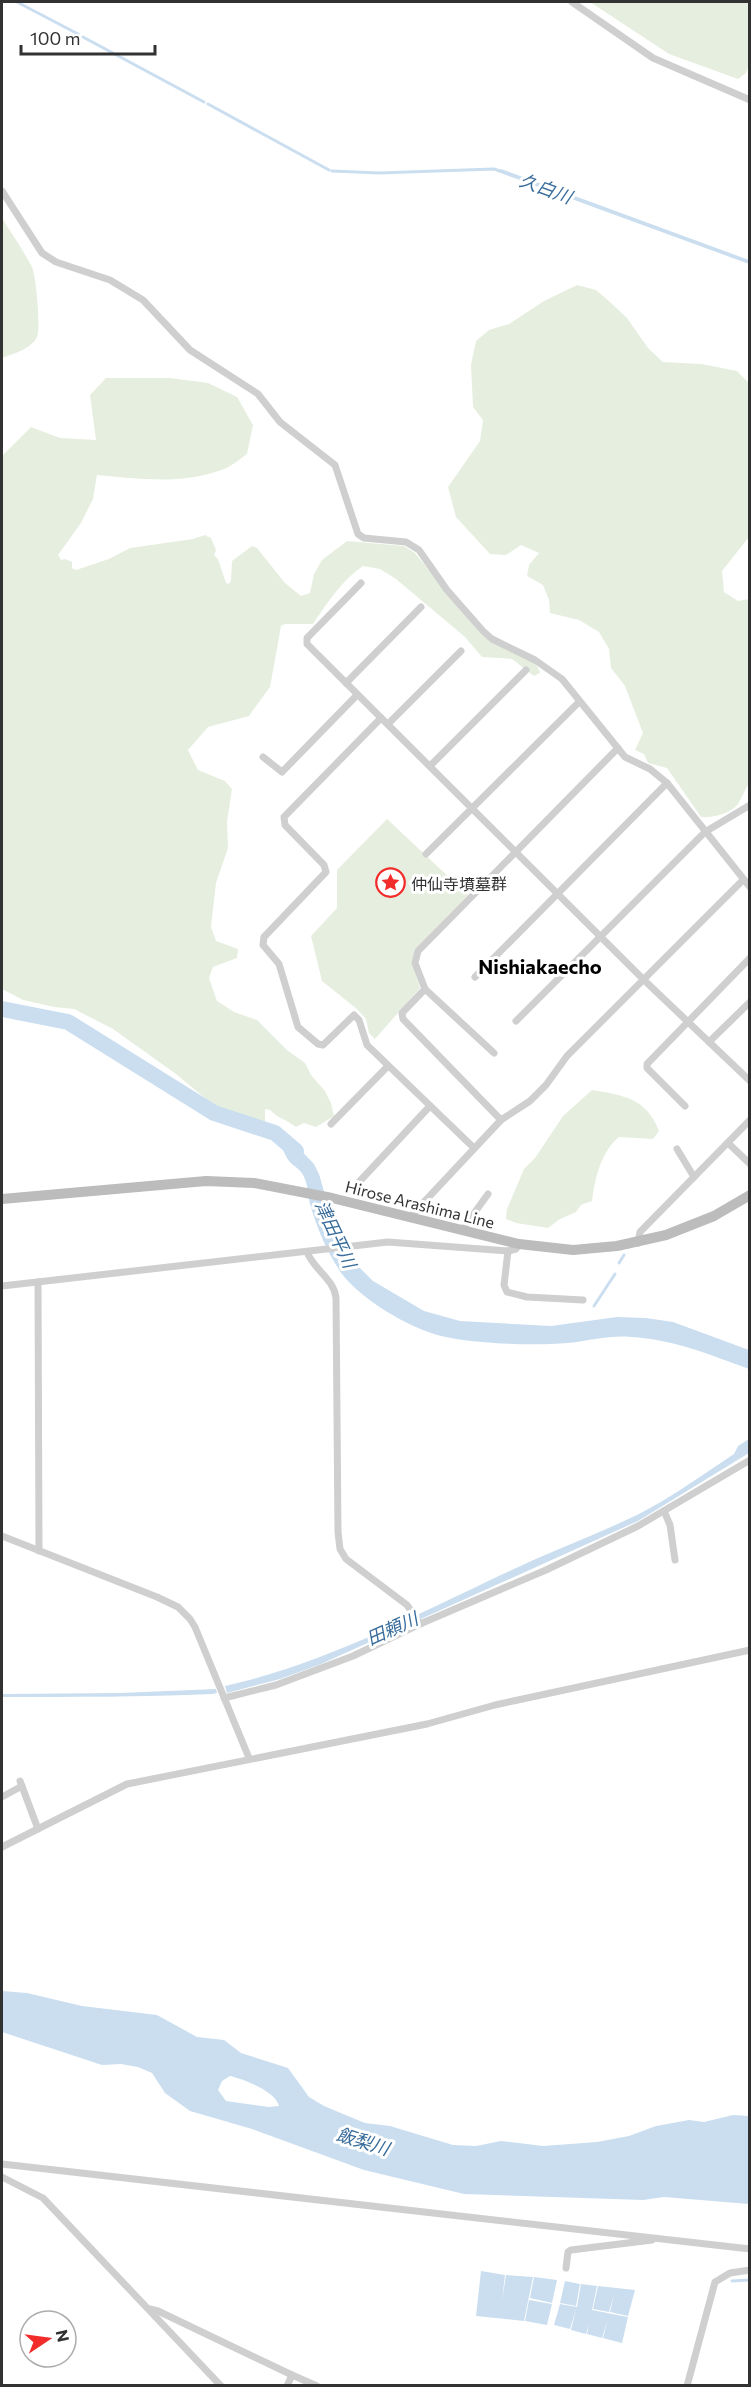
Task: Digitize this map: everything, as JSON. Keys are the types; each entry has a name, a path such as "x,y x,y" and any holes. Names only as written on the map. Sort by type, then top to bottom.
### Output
{"main road":[{"name":"Hirose Arashima Line","path":"2,1199 206,1181 254,1183 332,1198 519,1244 573,1250 638,1243 691,1227 750,1195"}],"street":[{"path":"572,2 653,58 750,100"},
{"path":"2,191 42,253 56,262 110,280 143,300 184,345 202,360 258,394 280,422 335,465 358,534 364,538 406,542 419,550 447,590 483,631 492,639 535,660 562,679 631,761 650,769 667,783 750,887"},
{"path":"361,583 306,640 307,644 644,980 750,1081"},
{"path":"346,683 422,608"},
{"path":"388,724 461,651"},
{"path":"430,766 526,670"},
{"path":"262,757 282,772 357,695"},
{"path":"426,854 578,703"},
{"path":"381,718 284,817 285,825 324,865 326,872 264,937 263,943 279,964 299,1028 318,1044 323,1045 354,1016 359,1020 367,1046 474,1148"},
{"path":"494,1053 425,989 415,963 418,951 618,748"},
{"path":"475,976 667,783"},
{"path":"516,1021 705,832 750,805"},
{"path":"410,1217 501,1120 530,1101 546,1086 567,1056 743,880"},
{"path":"686,1106 647,1068 647,1064 750,958"},
{"path":"425,989 402,1013 403,1019 501,1120"},
{"path":"709,1042 750,1002"},
{"path":"331,1124 387,1066"},
{"path":"359,1182 430,1106"},
{"path":"638,1243 640,1232 750,1120"},
{"path":"728,1143 750,1164"},
{"path":"677,1149 694,1178"},
{"path":"462,1230 488,1194"},
{"path":"2,1286 395,1242 508,1251 516,1249 519,1244"},
{"path":"508,1251 504,1285 507,1292 527,1297 583,1300"},
{"path":"307,1252 311,1261 332,1286 336,1298 340,1549 346,1559 407,1605 419,1623"},
{"path":"38,1282 39,1551"},
{"path":"223,1696 276,1685 353,1656 419,1623 546,1570 664,1511 750,1460"},
{"path":"664,1511 670,1525 675,1560"},
{"path":"2,1536 178,1607 195,1627 249,1758"},
{"path":"2,1847 127,1784 428,1724 495,1705 750,1650"},
{"path":"2,1797 21,1784 38,1829"},
{"path":"2,2164 750,2249"},
{"path":"2,2177 43,2198 221,2385"},
{"path":"566,2268 568,2252 571,2250 641,2242 654,2238"},
{"path":"687,2385 715,2282 730,2273 750,2270"},
{"path":"150,2309 317,2385"},
{"path":"287,2385 292,2375"}],"green space":[{"path":"590,2 749,2 749,64 746,73 738,79 669,54"},
{"path":"2,218 34,272 38,332 31,345 2,358"},
{"path":"577,285 596,290 611,303 627,318 648,348 663,362 702,364 737,371 749,383 749,537 722,571 724,592 738,601 749,599 749,783 738,804 721,815 701,817 667,768 648,763 644,754 635,750 643,733 625,686 611,668 609,649 599,632 579,620 550,613 549,600 543,585 527,576 529,565 539,553 521,545 506,555 490,554 456,517 448,487 480,441 483,420 473,407 471,365 476,341 489,330 509,324 544,301"},
{"path":"106,378 170,378 208,383 237,397 253,425 247,454 227,468 193,477 161,480 97,475 93,499 81,523 58,555 61,560 72,562 72,568 76,570 109,559 130,548 193,539 205,535 211,538 216,550 214,555 218,559 226,583 229,584 231,580 232,561 252,546 257,548 285,583 301,596 310,593 314,574 322,560 347,541 404,546 415,553 479,632 491,642 532,661 540,673 534,676 512,659 482,657 465,637 396,579 380,569 363,566 341,585 313,624 281,626 270,687 249,716 208,727 188,750 198,770 225,781 232,789 227,822 228,848 216,883 211,927 216,941 238,949 237,958 213,967 209,978 217,1001 234,1012 257,1020 287,1050 305,1063 311,1075 325,1091 334,1116 316,1127 304,1123 296,1127 265,1109 265,1125 249,1121 212,1104 176,1074 113,1029 74,1009 23,1000 2,989 2,456 31,427 60,438 96,440 90,395"},
{"path":"387,819 468,895 415,949 412,963 420,988 375,1039 369,1033 366,1019 357,1009 322,981 311,936 337,908 337,870"},
{"path":"592,1090 632,1100 648,1111 659,1131 653,1139 619,1137 603,1158 592,1201 581,1205 576,1212 560,1219 548,1228 516,1223 506,1219 507,1209 524,1169 535,1158 563,1116"}],"water":[{"path":"501,169 749,260 749,264 498,172"},
{"path":"278,1136 290,1139 314,1164 334,1226 352,1260 373,1281 424,1311 460,1321 551,1326 617,1317 673,1322 749,1350 749,1369 691,1348 646,1338 615,1337 568,1343 505,1344 455,1339 415,1327 387,1312 361,1294 342,1274 327,1249 316,1222 304,1177 287,1158"},
{"name":"田頼川","path":"749,1439 749,1453 638,1521 321,1664 280,1679 227,1693 225,1686 297,1665 367,1638 520,1566 637,1515 674,1494 734,1454 738,1446"},
{"path":"216,1689 217,1693 213,1694 2,1697 2,1694"},
{"name":"飯梨川","path":"2,1991 27,1993 82,2006 157,2015 197,2037 224,2040 241,2053 288,2068 309,2097 324,2106 365,2123 390,2126 453,2145 476,2146 501,2141 543,2146 597,2142 629,2136 656,2126 689,2120 704,2122 733,2115 749,2116 749,2204 664,2197 643,2200 464,2194 364,2170 252,2129 190,2111 165,2093 152,2073 138,2067 121,2064 102,2065 2,2032","holes":["230,2076 266,2091 279,2106 269,2107 226,2101 218,2090 222,2081"]},
{"path":"481,2271 505,2275 502,2301 506,2275 533,2277 524,2321 476,2316"},
{"path":"534,2277 557,2280 552,2303 530,2298"},
{"path":"565,2281 580,2284 576,2306 560,2303"},
{"path":"581,2284 597,2286 592,2310 628,2317 622,2343 603,2338 608,2319 602,2338 587,2334 589,2324 586,2334 571,2330 576,2309 570,2329 554,2325 560,2304 577,2307"},
{"path":"598,2286 635,2290 628,2316 610,2312 614,2295 609,2312 593,2309"},
{"path":"529,2300 552,2304 547,2325 525,2321"}],"waterway":[{"name":"久白川","path":"17,2 78,34"},
{"name":"久白川","path":"83,37 204,102"},
{"name":"久白川","path":"208,104 329,170"},
{"name":"久白川","path":"332,171 379,173 494,169 500,171"},
{"name":"津田平川","path":"2,1009 68,1022 214,1113 275,1133 296,1151"},
{"path":"619,1263 624,1255"},
{"path":"594,1306 615,1274"},
{"path":"732,2281 750,2280"}],"place":[{"name":"仲仙寺墳墓群","path":"390,883"}],"district":[{"name":"Nishiakaecho","path":"540,966"}]}
